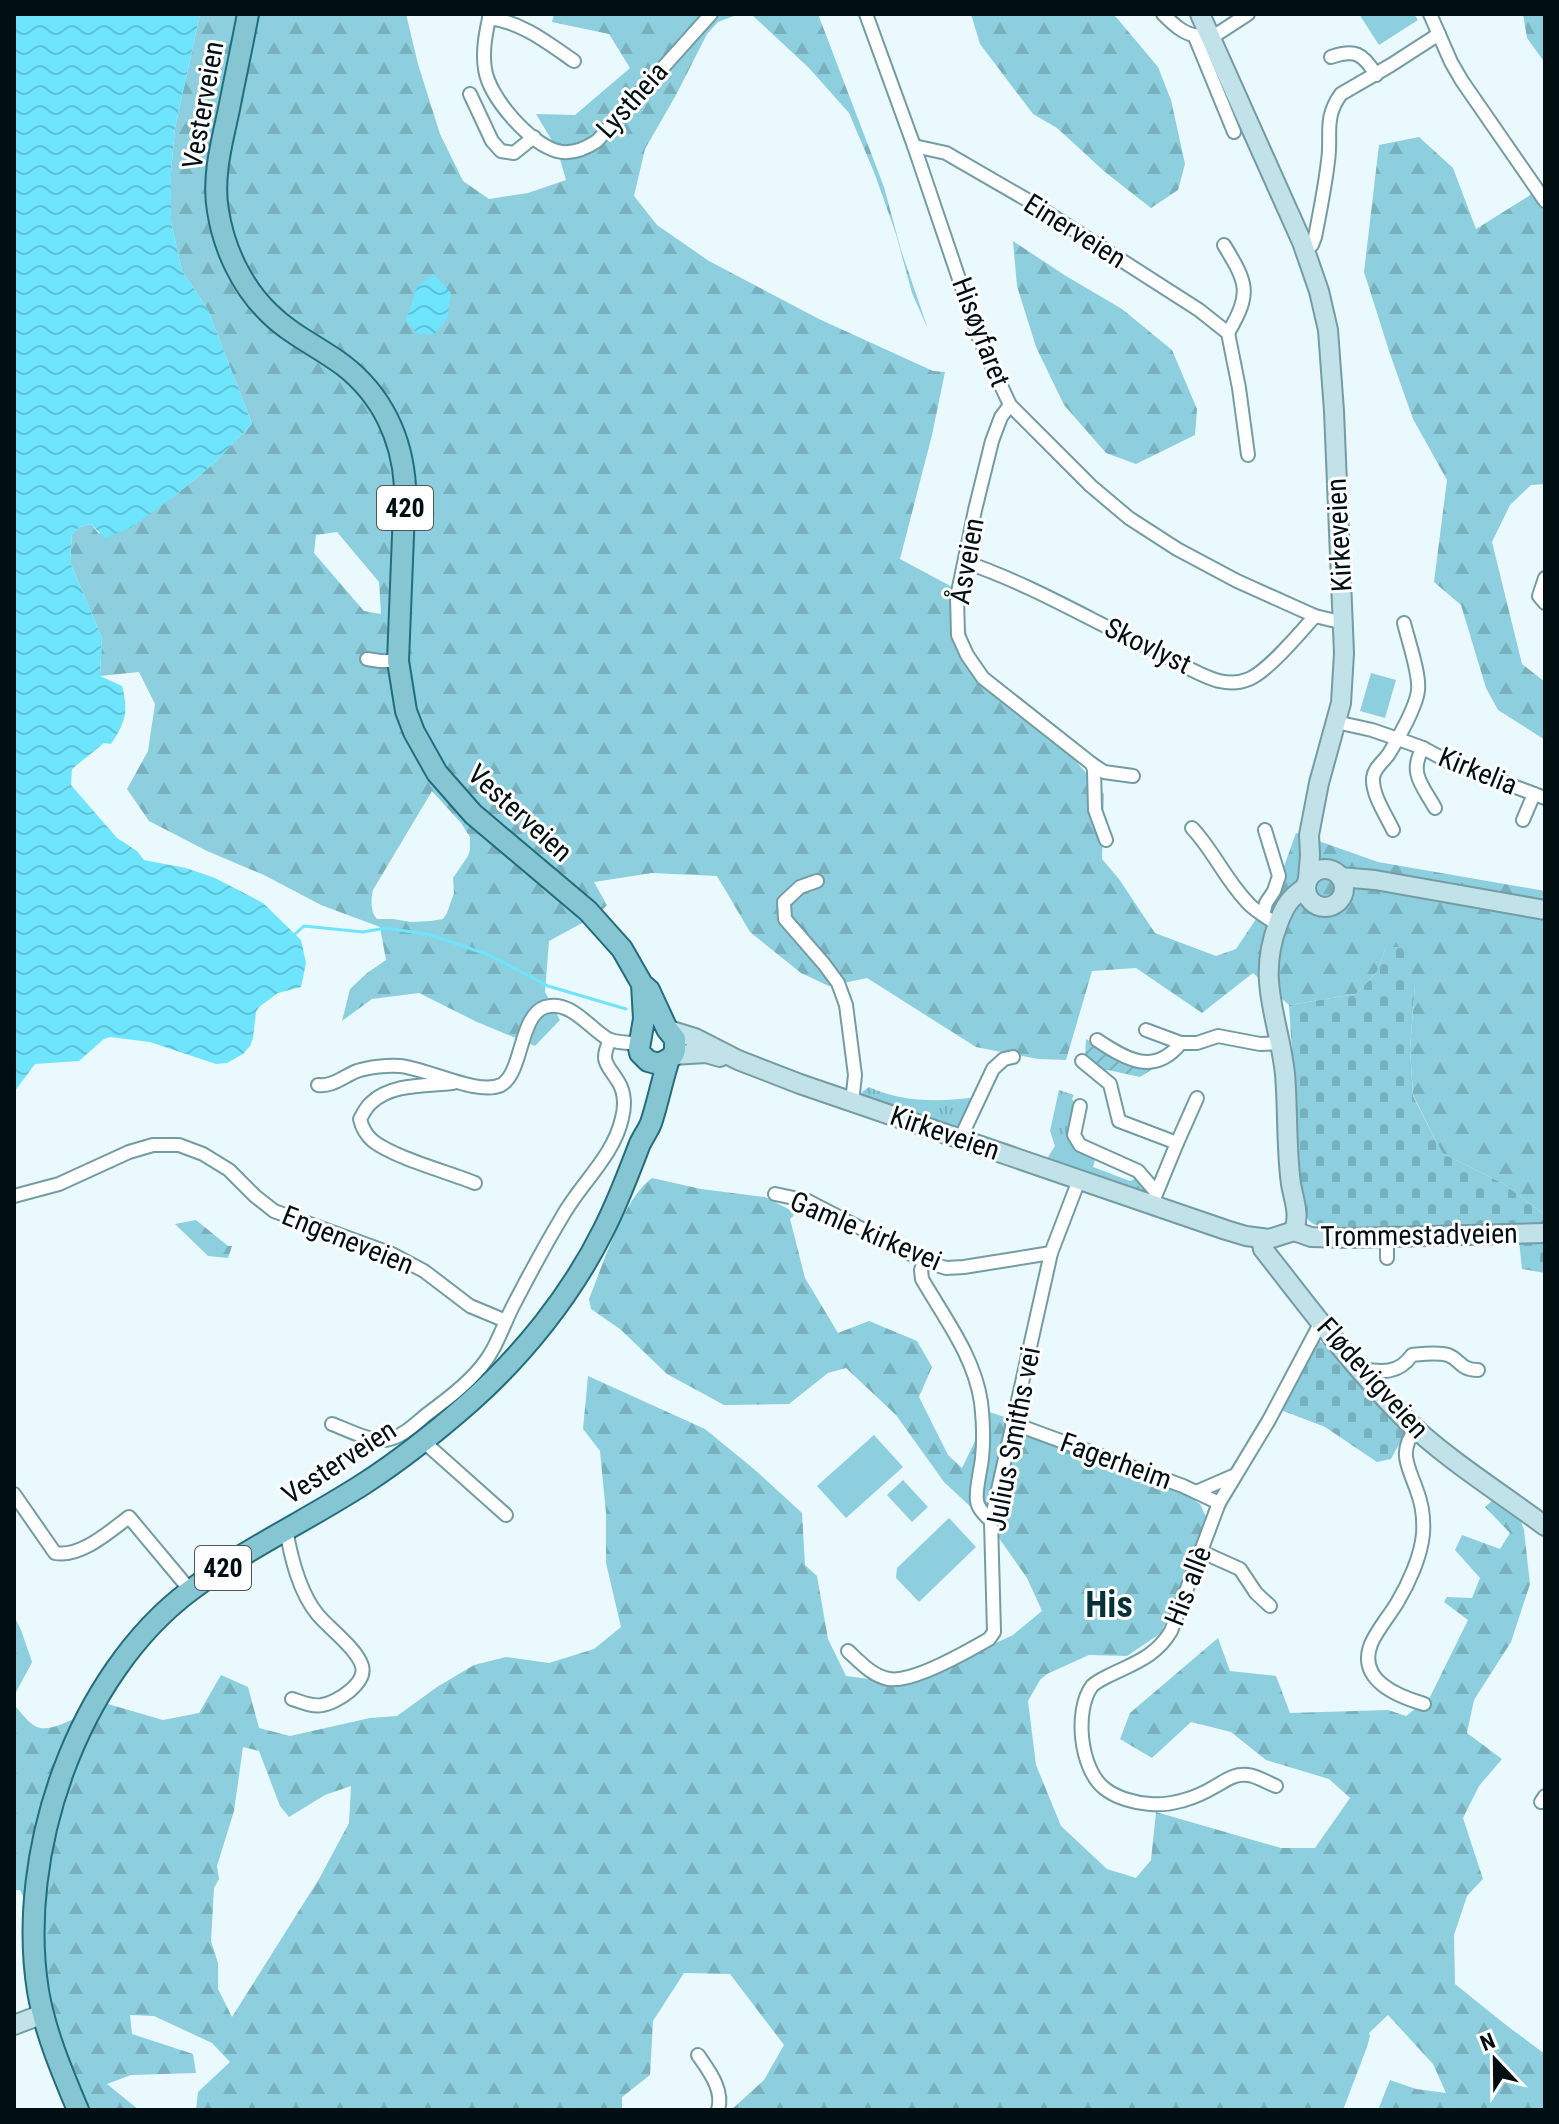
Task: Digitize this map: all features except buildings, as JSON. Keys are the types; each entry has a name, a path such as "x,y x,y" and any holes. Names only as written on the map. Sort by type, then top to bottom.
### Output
{"main road":[{"name":"Vesterveien","path":"248,14 217,170 218,212 234,264 259,302 288,330 344,366 370,391 391,424 399,444 405,486 398,661 406,711 428,759 445,784 473,814 600,923 622,949 642,984 649,990 668,1030"},
{"name":"Kirkeveien","path":"1200,14 1205,35 1305,249 1324,310 1330,351 1344,623 1343,680 1341,703 1319,783 1309,835 1307,883"},
{"name":"Kirkeveien","path":"1313,820 1326,861 1337,874"},
{"path":"1289,1233 1297,1223 1297,1207 1291,1185 1286,1084 1267,968 1270,920 1317,871 1328,869 1337,874 1545,910"},
{"path":"1337,874 1344,887 1337,902"},
{"path":"1307,883 1309,897 1317,905"},
{"path":"1270,920 1317,905 1327,906 1351,894 1374,888 1419,887"},
{"name":"Vesterveien","path":"641,1142 646,1093 641,1045 644,1019 642,984"},
{"path":"668,1030 650,1027 641,1045 648,1061 659,1064 671,1057"},
{"name":"Kirkeveien","path":"668,1030 695,1038 738,1060 852,1102 1079,1180 1154,1198 1236,1233 1269,1239 1289,1233"},
{"name":"420","path":"668,1030 676,1044 671,1057"},
{"name":"Kirkeveien","path":"671,1057 706,1053 738,1060"},
{"name":"Vesterveien","path":"78,2110 43,2014 35,1967 35,1904 45,1829 53,1798 100,1693 155,1621 190,1590 367,1482 423,1441 504,1369 565,1295 603,1232 650,1126 671,1057"},
{"name":"Trommestadveien","path":"1289,1233 1311,1237 1387,1238 1545,1233"},
{"name":"Flødevigveien","path":"1261,1238 1263,1249 1358,1369 1416,1429 1545,1526"},
{"path":"14,2025 43,2014"}],"street":[{"name":"Lystheia","path":"574,61 513,23 490,16 484,44 485,71 493,93 507,112 534,137 557,151 567,152 597,141 711,14"},
{"name":"Hisøyfaret","path":"866,14 979,338 1010,405 1091,486 1129,518 1213,568 1315,616 1344,623"},
{"path":"1163,14 1172,23 1205,35 1248,14"},
{"path":"1430,14 1462,81 1545,201"},
{"path":"1305,249 1312,245 1315,237 1329,157 1330,111 1335,102 1341,94 1439,34"},
{"path":"1205,35 1234,132"},
{"path":"1331,57 1346,51 1357,54 1365,59 1376,75"},
{"path":"470,94 492,141 501,151 514,153 534,137"},
{"name":"Einerveien","path":"914,146 946,153 1029,201 1199,310 1228,333"},
{"path":"1224,245 1242,275 1244,298 1228,333 1248,455"},
{"name":"Åsveien","path":"1010,405 1001,417 992,441 957,597 958,635 983,678 1104,772 1133,776"},
{"name":"Skovlyst","path":"965,562 1002,574 1049,596 1218,681 1234,683 1249,679 1283,651 1315,616"},
{"path":"1543,602 1539,596 1545,578"},
{"path":"1393,830 1375,790 1373,777 1375,769 1388,756 1398,739 1418,693 1419,683 1404,623"},
{"path":"367,659 398,661"},
{"name":"Kirkelia","path":"1336,722 1372,730 1423,748 1449,762 1540,796 1523,820"},
{"name":"Kirkelia","path":"1423,748 1416,759 1415,769 1435,808"},
{"path":"1092,764 1095,810 1106,840"},
{"path":"1192,828 1207,844 1231,882 1251,905 1270,920 1279,876 1265,830"},
{"path":"817,881 800,887 784,902 785,919 838,983 846,1005 852,1041 855,1075 852,1102"},
{"path":"318,1085 333,1083 360,1070 400,1066 490,1088 501,1085 509,1078 529,1023 537,1011 547,1006 568,1009 610,1040 641,1045"},
{"path":"1146,1030 1181,1043 1197,1043 1218,1036 1260,1044 1280,1043"},
{"path":"332,1424 376,1439 387,1440 399,1436 460,1389 482,1365 566,1209 613,1143 622,1119 624,1095 605,1062 605,1051 610,1040"},
{"path":"1097,1040 1121,1056 1149,1063 1163,1060 1181,1043"},
{"path":"960,1139 993,1069 1004,1059 1013,1057"},
{"path":"1082,1061 1110,1084 1119,1121 1177,1143"},
{"path":"460,1082 383,1093 369,1104 360,1119 362,1128 371,1139 388,1150 475,1183"},
{"path":"1154,1198 1197,1098"},
{"name":"Kirkeveien","path":"1080,1106 1074,1135 1080,1145 1138,1171 1154,1198"},
{"name":"Engeneveien","path":"14,1196 59,1184 129,1152 153,1145 179,1145 203,1154 229,1170 274,1211 392,1254 424,1271 470,1306 506,1321"},
{"name":"Julius Smiths vei","path":"848,1651 871,1671 892,1680 921,1673 989,1639 994,1632 991,1521 1051,1253 1079,1180"},
{"name":"Gamle kirkevei","path":"775,1194 808,1201 924,1261 946,1268 1051,1253"},
{"path":"1387,1238 1387,1258"},
{"path":"924,1261 922,1279 958,1339 977,1379 983,1456 976,1499 991,1521"},
{"name":"His allè","path":"1276,1786 1247,1775 1228,1777 1213,1788 1183,1800 1155,1805 1132,1802 1103,1788 1089,1767 1081,1738 1085,1701 1093,1684 1148,1657 1166,1640 1219,1503 1269,1420 1321,1322"},
{"path":"1358,1369 1392,1371 1405,1365 1412,1355 1445,1354 1464,1368 1478,1370"},
{"name":"Fagerheim","path":"1012,1423 1219,1503"},
{"path":"1416,1429 1408,1439 1406,1458 1421,1506 1421,1547 1400,1599 1371,1645 1368,1661 1371,1673 1378,1682 1390,1691 1424,1704"},
{"name":"Vesterveien","path":"423,1441 506,1515"},
{"path":"1196,1492 1234,1475"},
{"path":"14,1494 55,1553 64,1555 103,1536 129,1517 190,1590"},
{"name":"Vesterveien","path":"286,1529 307,1600 349,1646 363,1670 359,1682 325,1705 292,1699"},
{"path":"1202,1552 1240,1569 1256,1593 1270,1606"},
{"path":"698,2055 715,2081 720,2105 718,2110"}],"green space":[{"path":"200,14 406,14 440,134 463,181 489,199 528,193 566,180 557,149 536,114 575,115 630,68 609,34 552,22 554,14 739,14 718,22 707,34 645,149 634,196 657,225 709,261 819,319 933,371 945,372 900,559 958,590 971,656 1014,704 1063,746 1104,794 1102,859 1155,933 1216,956 1236,949 1276,889 1296,833 1378,862 1545,891 1545,1215 1502,1183 1442,1153 1413,1095 1410,1049 1415,984 1386,947 1377,972 1356,994 1289,1005 1253,973 1202,1013 1136,968 1092,971 1066,1060 1038,1059 976,1047 867,978 829,986 801,973 750,932 717,876 652,873 594,882 607,905 597,915 549,941 545,992 560,1020 535,1046 419,993 372,999 342,1021 350,989 386,960 380,927 321,905 149,821 127,789 148,751 155,704 139,672 100,676 102,638 70,562 72,534 80,527 91,524 99,534 173,497 212,465 252,424 208,310 182,271 171,222 175,128","holes":["337,532 379,582 381,614 364,611 314,553 316,535","432,791 470,837 468,856 453,878 454,893 447,913 443,919 431,921 377,919 372,909 373,890"]},
{"path":"751,14 818,14 884,187 901,250 928,329 912,293 896,234 874,172 849,113 809,68"},
{"path":"971,14 1111,14 1116,17 1158,67 1171,100 1185,164 1178,190 1151,208 1057,128 1033,114 980,44"},
{"path":"1359,14 1414,14 1418,20 1379,45"},
{"path":"1523,14 1545,14 1545,63 1527,38"},
{"path":"1419,137 1453,168 1476,229 1532,194 1545,210 1545,484 1531,485 1510,505 1492,542 1522,664 1545,682 1545,740 1498,710 1486,688 1461,605 1434,582 1447,480 1413,419 1364,272 1379,145"},
{"path":"1013,241 1122,309 1172,350 1197,409 1195,435 1136,464 1106,453 1064,405 1036,347 1017,286"},
{"path":"1371,673 1396,680 1385,718 1360,711"},
{"path":"1386,947 1402,947 1415,984 1410,1049 1413,1096 1442,1153 1502,1183 1545,1215 1545,1273 1522,1269 1518,1231 1322,1233 1321,1226 1311,1223 1305,1215 1302,1208 1289,1005 1356,994 1377,972"},
{"path":"1086,1039 1113,1055 1156,1067 1140,1077 1104,1071 1085,1057"},
{"path":"869,1087 895,1096 922,1100 978,1097 962,1133 863,1098 862,1092"},
{"path":"1059,1090 1074,1095 1072,1099 1077,1106 1072,1131 1096,1157 1093,1167 1130,1181 1137,1178 1148,1189 1147,1193 1045,1162 1055,1146 1050,1131"},
{"path":"652,1178 701,1189 765,1197 796,1213 790,1219 805,1278 838,1333 869,1321 917,1341 932,1367 919,1397 948,1455 962,1468 989,1412 1036,1427 1159,1476 1200,1504 1208,1521 1161,1633 1127,1656 1089,1655 1047,1674 1028,1701 1036,1765 1061,1826 1107,1869 1136,1878 1151,1860 1156,1812 1281,1848 1315,1848 1350,1798 1329,1779 1266,1760 1231,1732 1191,1722 1152,1758 1120,1739 1130,1713 1218,1638 1230,1671 1276,1676 1290,1713 1388,1710 1406,1716 1430,1697 1468,1620 1444,1602 1447,1597 1472,1598 1480,1578 1455,1550 1462,1535 1500,1549 1510,1533 1485,1507 1494,1499 1519,1516 1524,1530 1530,1584 1511,1642 1474,1700 1467,1733 1502,1759 1479,1786 1463,1818 1483,1879 1467,1896 1454,1935 1455,1984 1545,2054 1545,2110 1378,2110 1390,2080 1416,2089 1446,2093 1433,2064 1388,2015 1369,2033 1367,2047 1343,2110 731,2110 764,2080 784,2045 730,1974 684,1973 653,2021 650,2075 622,2097 622,2110 196,2110 198,2092 230,2062 212,2043 154,2016 130,2015 132,2034 193,2054 196,2073 131,2075 107,2084 139,2110 81,2110 55,2042 32,1915 20,1890 14,1890 14,1705 31,1723 44,1728 70,1720 101,1702 163,1720 199,1713 221,1675 248,1687 259,1728 290,1736 370,1718 397,1716 474,1665 506,1657 549,1663 594,1649 621,1627 606,1563 606,1513 600,1451 583,1429 588,1376 705,1429 802,1513 805,1565 817,1576 828,1639 846,1676 892,1682 955,1662 1013,1635 1042,1611 1027,1578 989,1524 944,1482 896,1415 846,1368 828,1373 789,1404 724,1405 667,1374 620,1329 591,1309 589,1299 607,1251 623,1217","holes":["243,1747 259,1751 280,1806 289,1817 325,1795 351,1786 349,1823 319,1879 232,2017 218,1989 218,1963 211,1941 214,1888 219,1879 217,1866 234,1811"]},
{"path":"196,1220 232,1246 228,1258 208,1256 175,1224"},
{"path":"1316,1339 1326,1345 1386,1412 1406,1427 1391,1459 1377,1462 1325,1427 1281,1410"},
{"path":"874,1435 903,1467 846,1518 817,1486"},
{"path":"903,1480 928,1507 912,1522 887,1495"},
{"path":"949,1518 976,1547 919,1602 896,1578 897,1568"},
{"path":"14,1616 32,1662 14,1696"}],"water":[{"path":"14,14 200,14 175,128 171,222 182,271 208,310 252,424 212,465 132,527 105,538 91,524 80,527 72,534 70,562 102,638 100,676 122,686 125,710 120,730 111,744 104,743 72,769 71,785 117,838 137,851 144,860 186,868 215,878 263,903 301,940 306,963 301,987 278,993 259,1007 250,1046 227,1063 216,1064 150,1042 110,1037 79,1061 35,1064 14,1092"},
{"path":"433,274 451,293 447,318 435,334 418,334 406,321 417,287"}],"waterway":[{"path":"295,934 304,926 363,932 386,928 431,935 489,955 548,986 626,1009"}],"district":[{"name":"His","path":"1109,1605"}]}
